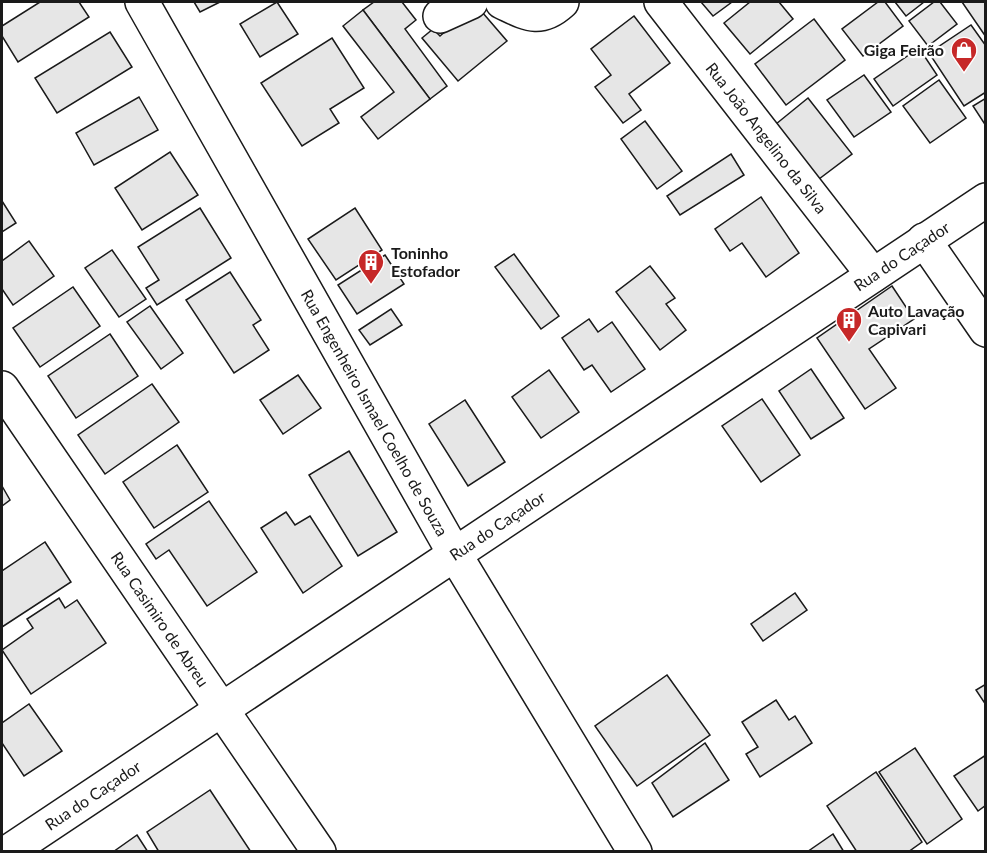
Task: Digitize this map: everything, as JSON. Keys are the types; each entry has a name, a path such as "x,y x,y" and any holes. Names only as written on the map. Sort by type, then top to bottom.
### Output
{"street":[{"name":"Rua Engenheiro Ismael Coelho de Souza","path":"142,2 454,553 635,852"},
{"path":"440,16 471,2"},
{"path":"502,2 536,15 552,10 562,2"},
{"name":"Rua João Angelino da Silva","path":"661,2 873,275"},
{"name":"Rua do Caçador","path":"8,852 986,200"},
{"path":"924,240 986,330"},
{"name":"Rua Casimiro de Abreu","path":"2,388 319,852"}],"building":[{"path":"40,2 79,2 89,17 18,62 2,36 2,26"},
{"path":"194,2 220,2 200,12"},
{"path":"277,2 298,34 260,57 240,24"},
{"path":"374,2 402,2 416,20 405,29 447,86 430,99 363,10"},
{"path":"701,2 732,2 713,16"},
{"path":"750,2 779,2 793,19 750,54 724,23"},
{"path":"878,2 885,2 903,26 863,56 842,29"},
{"path":"895,2 924,2 906,16"},
{"path":"934,2 940,2 957,24 928,46 909,21"},
{"path":"962,2 986,2 986,37"},
{"path":"476,5 507,41 458,81 422,38 433,29 440,36"},
{"path":"363,10 430,99 378,139 361,117 394,92 343,26"},
{"path":"634,16 670,63 629,94 641,110 623,123 595,87 611,75 591,49"},
{"path":"814,19 845,60 786,105 755,64"},
{"name":"Giga Feirão","path":"971,25 986,46 986,92 964,106 929,53"},
{"path":"110,32 132,67 57,113 35,78"},
{"path":"332,38 364,88 330,109 339,123 302,146 261,83"},
{"path":"919,48 937,75 893,106 874,79"},
{"path":"864,75 891,112 854,137 827,100"},
{"path":"939,80 966,118 930,143 903,106"},
{"path":"139,97 158,130 94,165 76,133"},
{"path":"808,98 852,154 819,179 776,124"},
{"path":"986,98 986,126 973,106"},
{"path":"645,121 682,171 657,189 621,139"},
{"path":"170,152 198,195 142,230 115,188"},
{"path":"731,154 744,175 680,215 667,196"},
{"path":"761,197 799,253 766,277 742,243 730,251 715,229"},
{"path":"2,201 16,223 2,232"},
{"path":"200,208 231,258 157,305 146,288 159,280 138,247"},
{"path":"355,208 382,250 336,280 308,239"},
{"path":"29,241 54,276 13,305 2,289 2,261"},
{"path":"112,250 146,299 119,317 85,268"},
{"path":"514,254 559,316 541,329 495,267"},
{"name":"Toninho Estofador","path":"385,255 404,284 357,314 338,285"},
{"path":"650,266 675,298 666,304 686,330 660,350 616,292"},
{"path":"230,272 261,320 253,325 269,350 234,373 186,300"},
{"name":"Auto Lavação Capivari","path":"892,286 914,319 869,349 896,388 865,409 817,338"},
{"path":"73,287 100,326 40,367 13,328"},
{"path":"150,306 183,353 161,369 127,322"},
{"path":"391,309 402,325 370,345 359,330"},
{"path":"589,319 598,332 612,322 645,369 611,392 592,365 584,370 562,338"},
{"path":"110,334 138,376 76,418 48,376"},
{"path":"811,369 844,418 811,439 779,391"},
{"path":"549,370 579,412 541,438 512,397"},
{"path":"298,375 321,408 283,434 260,400"},
{"path":"152,384 179,422 105,474 78,435"},
{"path":"762,399 800,455 761,482 722,426"},
{"path":"465,400 505,462 468,486 429,424"},
{"path":"177,445 208,492 154,528 123,482"},
{"path":"349,451 397,532 358,556 309,475"},
{"path":"2,486 10,500 2,506"},
{"path":"209,501 257,572 207,606 169,550 156,559 146,544"},
{"path":"286,512 295,525 310,516 342,566 303,593 261,528"},
{"path":"45,542 71,582 2,627 2,571"},
{"path":"795,593 807,610 763,641 751,624"},
{"path":"59,598 65,608 77,600 106,643 31,694 2,650 33,628 27,619"},
{"path":"667,675 710,735 637,786 595,726"},
{"path":"986,684 986,705 976,690"},
{"path":"776,700 789,720 795,716 812,743 760,777 746,754 758,747 742,722"},
{"path":"29,704 62,751 24,776 2,743 2,723"},
{"path":"705,743 729,780 673,817 652,783"},
{"path":"915,748 962,819 927,844 879,772"},
{"path":"986,755 986,805 978,811 954,776"},
{"path":"876,772 922,842 908,852 857,852 827,806"},
{"path":"210,790 251,852 159,852 147,832"},
{"path":"833,834 844,852 807,852"},
{"path":"137,835 148,852 113,852"}],"place":[{"name":"Giga Feirão","path":"964,73"},
{"name":"Toninho Estofador","path":"371,285"},
{"name":"Auto Lavação Capivari","path":"849,343"}]}
